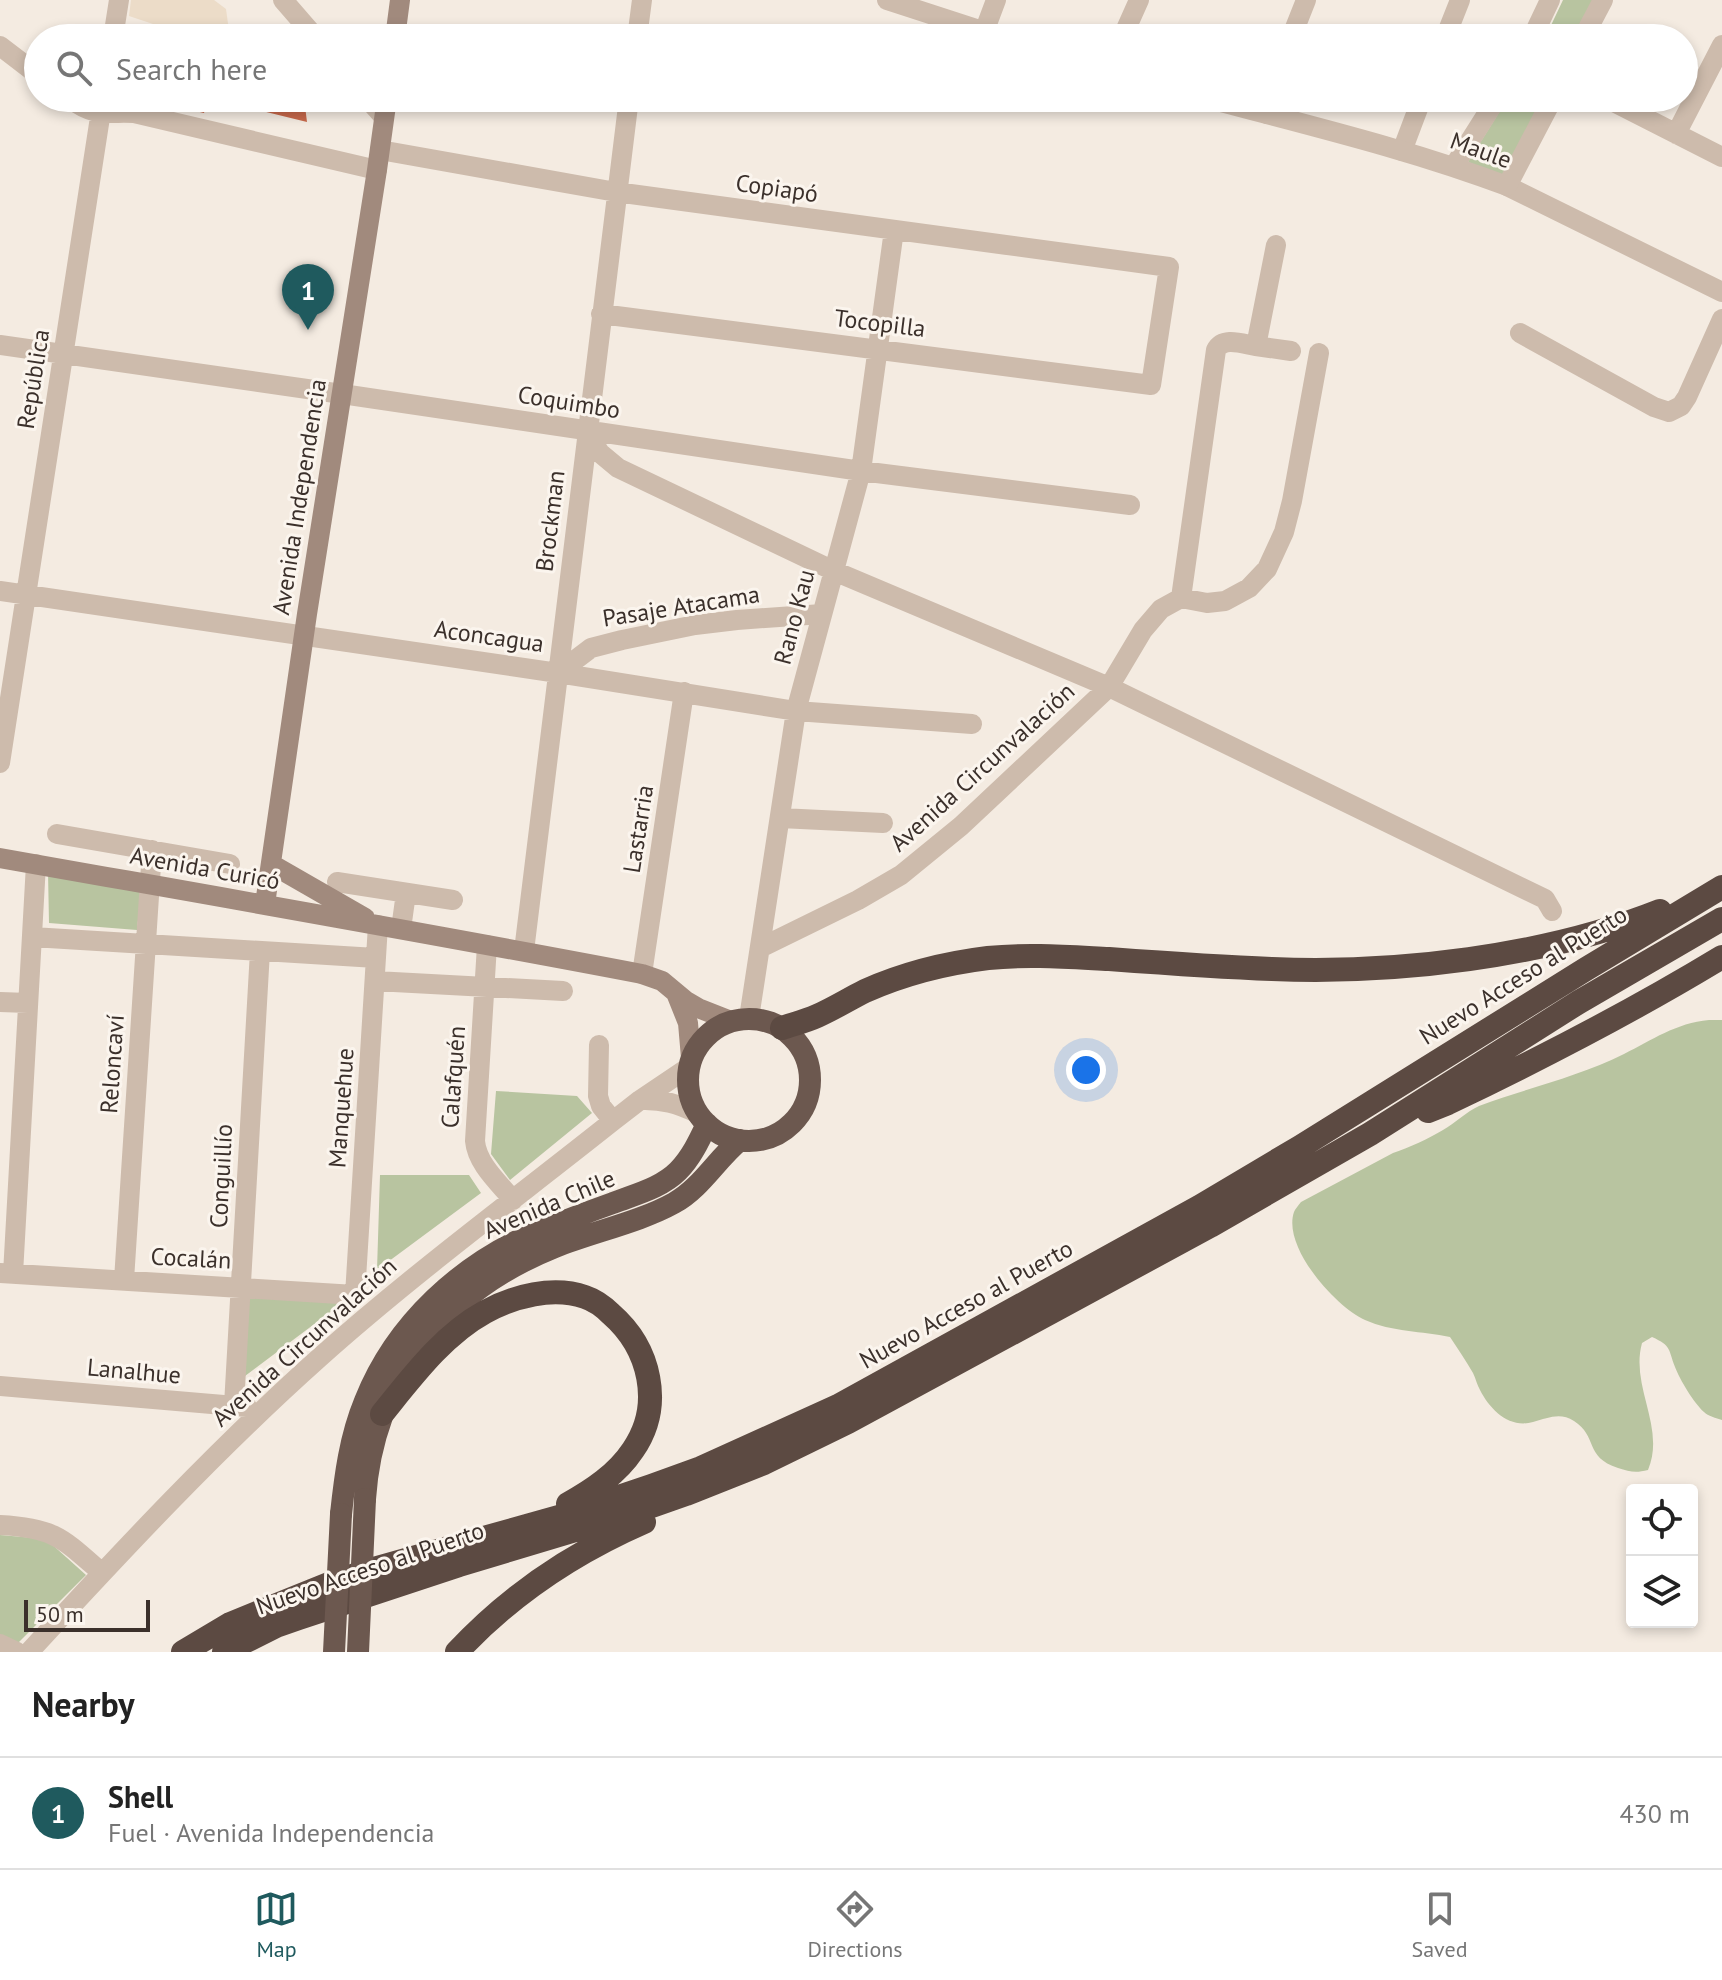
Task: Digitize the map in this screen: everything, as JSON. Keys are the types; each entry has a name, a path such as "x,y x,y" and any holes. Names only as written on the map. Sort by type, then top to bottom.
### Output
{"highway":[{"path":"782,1028 817,1016 894,980 951,964 984,959 1052,955 1284,970 1395,967 1489,955 1596,933 1722,887"},
{"name":"Nuevo Acceso al Puerto","path":"183,1652 230,1624 331,1583 601,1504 701,1468 827,1411 1237,1185 1722,887"},
{"name":"Nuevo Acceso al Puerto","path":"224,1652 276,1626 369,1594 632,1513 728,1479 848,1422 1210,1226 1370,1134 1579,1002 1722,919"},
{"path":"1370,1134 1448,1103 1513,1072 1621,1016 1722,957"},
{"path":"740,1020 772,1022 782,1028 802,1047 808,1060 810,1088 801,1114 780,1133 754,1141 716,1132 702,1119 689,1091 690,1063 698,1046 719,1026 740,1020"},
{"name":"Avenida Chile","path":"334,1652 341,1514 348,1460 364,1401 385,1361 425,1308 477,1264 516,1241 668,1180 689,1157 702,1119"},
{"name":"Avenida Chile","path":"358,1652 369,1465 382,1414 419,1348 444,1318 492,1279 530,1258 676,1202 702,1181 740,1140"},
{"path":"382,1414 420,1368 456,1332 500,1305 538,1293 561,1293 585,1297 604,1308 634,1339 645,1360 649,1406 643,1429 634,1449 602,1484 523,1527"},
{"path":"457,1652 498,1611 543,1576 601,1542 682,1505 728,1479"}],"main road":[{"path":"397,24 400,0"},
{"name":"Avenida Independencia","path":"265,904 385,112"},
{"name":"Avenida Curicó","path":"0,858 642,974 662,981 698,1008 740,1020"},
{"path":"271,864 378,925"},
{"path":"676,993 688,1023 690,1063"}],"street":[{"path":"115,24 119,0"},
{"path":"283,0 304,24"},
{"path":"639,24 642,0"},
{"path":"887,0 960,24"},
{"path":"995,24 996,0"},
{"path":"1128,24 1139,0"},
{"path":"1451,24 1460,0"},
{"path":"1539,24 1550,0"},
{"path":"1590,24 1603,0"},
{"path":"1294,24 1300,2"},
{"path":"1698,91 1722,45"},
{"path":"0,46 24,64"},
{"name":"República","path":"0,763 101,112"},
{"name":"Copiapó","path":"129,112 346,164 379,160 1169,267 1151,385"},
{"name":"Brockman","path":"524,951 627,112"},
{"name":"Maule","path":"1287,112 1507,186 1722,292"},
{"path":"1402,151 1417,112"},
{"path":"1454,166 1488,112"},
{"path":"1507,186 1546,112"},
{"path":"1633,112 1722,157"},
{"path":"1676,134 1687,112"},
{"name":"Rano Kau","path":"740,1020 760,948 796,711 861,471 894,230"},
{"path":"1256,346 1276,245"},
{"name":"Tocopilla","path":"601,314 1151,385"},
{"path":"1520,333 1654,407 1669,412 1681,406 1687,397 1722,319"},
{"path":"1291,351 1225,341 1218,345 1181,598 1207,603 1225,601 1249,588 1267,569 1284,532 1292,501 1319,353"},
{"name":"Coquimbo","path":"0,345 861,471 1130,505"},
{"path":"587,432 600,453 618,468 834,571 1109,687 1545,899 1552,911"},
{"name":"Aconcagua","path":"0,591 796,711 972,724"},
{"name":"Avenida Circunvalación","path":"760,948 802,929 901,875 973,816 1109,687 1143,630 1161,609 1181,598"},
{"name":"Pasaje Atacama","path":"558,673 591,648 622,640 737,620 822,614"},
{"name":"Lastarria","path":"642,974 684,692"},
{"path":"780,818 883,823"},
{"name":"Avenida Curicó","path":"57,834 230,864"},
{"name":"Reloncaví","path":"124,1280 152,850"},
{"path":"6,1273 10,1148 28,1003 36,864"},
{"path":"337,882 453,900"},
{"path":"401,929 406,893"},
{"name":"Manquehue","path":"355,1295 378,925"},
{"path":"32,937 376,958"},
{"name":"Calafquén","path":"487,945 476,1150 513,1200"},
{"name":"Conguillío","path":"234,1405 260,951"},
{"path":"375,981 563,991"},
{"path":"0,1002 28,1003"},
{"path":"599,1045 598,1096 601,1106 613,1121"},
{"name":"Avenida Circunvalación","path":"29,1652 263,1409 369,1314 690,1063"},
{"path":"640,1100 669,1102 702,1119"},
{"name":"Cocalán","path":"6,1273 355,1295"},
{"path":"355,1295 369,1314"},
{"name":"Lanalhue","path":"0,1386 263,1409"},
{"path":"0,1525 49,1532 70,1544 102,1573"},
{"path":"0,1644 17,1652"}],"green space":[{"path":"1563,0 1595,0 1583,24 1552,24"},
{"path":"1499,112 1538,112 1504,177 1468,162"},
{"path":"48,872 141,891 137,930 49,923"},
{"path":"1722,1020 1722,1420 1712,1417 1696,1403 1680,1378 1666,1346 1652,1337 1642,1343 1640,1375 1653,1438 1648,1470 1630,1471 1607,1463 1595,1452 1581,1427 1569,1418 1554,1417 1516,1423 1502,1416 1484,1397 1450,1337 1396,1329 1365,1320 1340,1303 1304,1258 1292,1226 1294,1212 1301,1202 1393,1153 1419,1143 1479,1106 1589,1069 1675,1028"},
{"path":"496,1091 577,1096 592,1113 510,1180 491,1154"},
{"path":"380,1175 469,1175 481,1193 377,1270"},
{"path":"248,1293 349,1298 245,1376"},
{"path":"0,1535 46,1539 86,1575 17,1644 0,1637"}],"shaded area":[{"path":"131,0 214,0 226,9 228,24 153,24 129,16"}],"building":[{"path":"266,112 306,112 307,122"}],"place":[{"name":"Shell","path":"308,330"}]}
